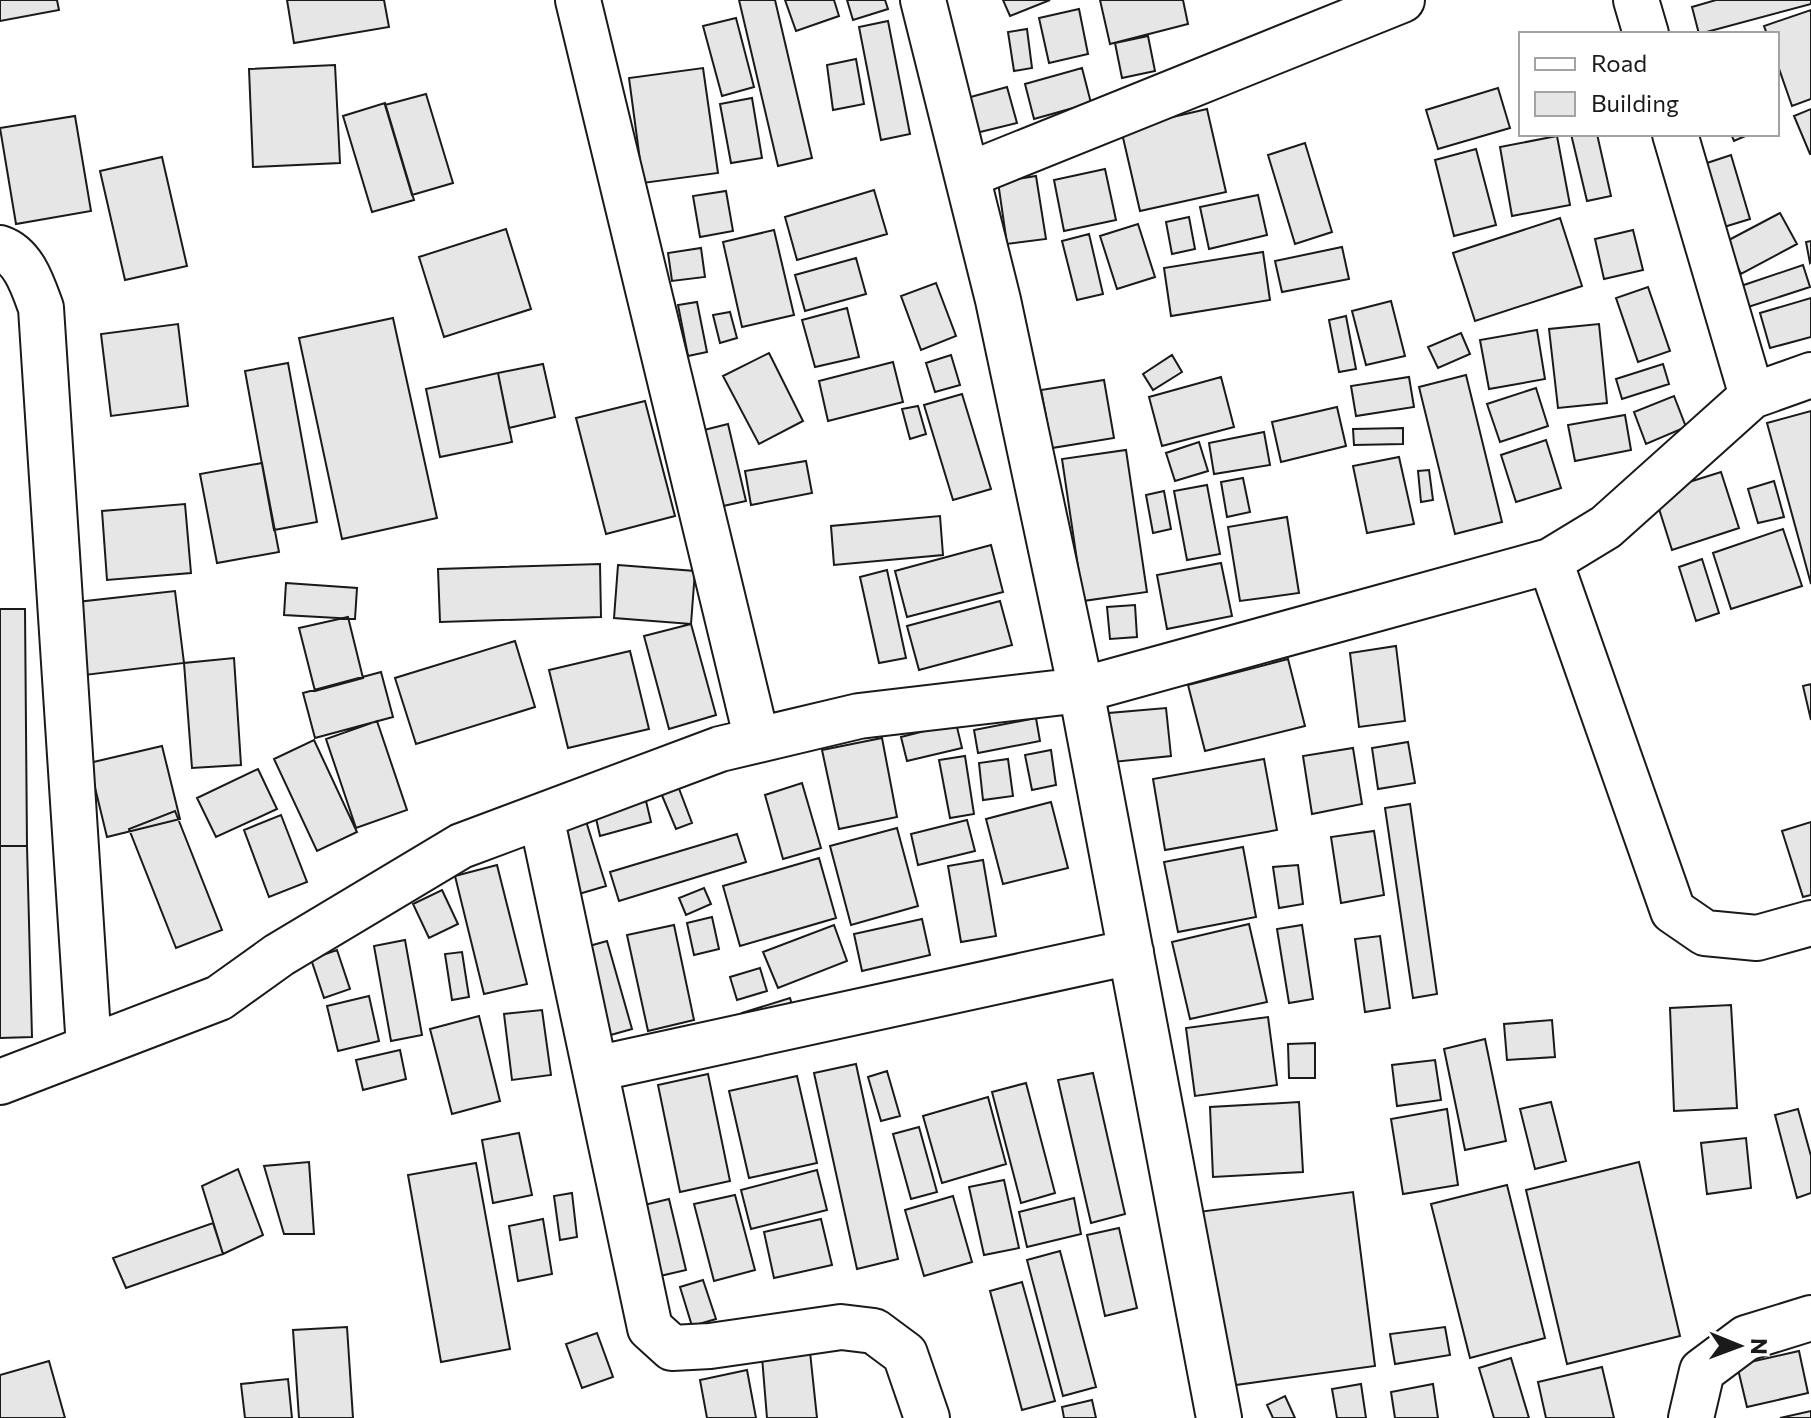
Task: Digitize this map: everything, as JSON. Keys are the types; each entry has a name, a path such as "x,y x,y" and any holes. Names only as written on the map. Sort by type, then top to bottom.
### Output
{"street":[{"path":"578,0 757,740"},
{"path":"923,0 998,300 1081,690 1219,1418"},
{"path":"968,175 1402,0"},
{"path":"1636,0 1645,32"},
{"path":"1676,136 1752,396"},
{"path":"0,248 6,250 30,275 41,308 89,1048"},
{"path":"0,1082 219,998 279,955 461,846 720,749 859,716 1081,690 1550,561 1606,527 1752,396 1811,375"},
{"path":"1550,561 1673,911 1705,933 1757,938 1811,923"},
{"path":"541,816 650,1328 672,1348 710,1346 841,1327 874,1331 905,1354 927,1418"},
{"path":"595,1069 1131,952"},
{"path":"1691,1418 1702,1371 1746,1338 1811,1318"}],"building":[{"path":"0,0 57,0 59,10 0,21"},
{"path":"287,0 384,0 389,27 294,43"},
{"path":"739,0 775,0 812,158 778,166"},
{"path":"785,0 834,0 839,16 796,31"},
{"path":"847,0 885,0 888,9 853,20"},
{"path":"1003,0 1050,0 1010,16"},
{"path":"1100,0 1183,0 1188,24 1110,44"},
{"path":"1716,0 1811,0 1811,4 1706,32 1698,32 1692,7"},
{"path":"1079,9 1088,54 1049,63 1039,18"},
{"path":"1811,10 1811,99 1792,106 1779,69 1779,32 1766,32 1764,26"},
{"path":"736,18 754,87 722,96 703,26"},
{"path":"888,21 910,134 881,140 859,27"},
{"path":"1027,29 1032,68 1014,71 1008,32"},
{"path":"1148,36 1155,71 1122,78 1115,43"},
{"path":"856,59 864,104 833,110 827,65"},
{"path":"335,65 340,163 253,167 249,69"},
{"path":"703,68 718,173 643,183 629,78"},
{"path":"1082,68 1091,103 1034,119 1025,84"},
{"path":"1007,87 1017,123 976,133 967,98"},
{"path":"1498,88 1510,128 1438,149 1426,110"},
{"path":"426,94 453,183 412,195 385,105"},
{"path":"752,98 762,158 731,163 720,104"},
{"path":"385,103 414,200 372,212 343,116"},
{"path":"1207,109 1226,192 1140,211 1121,129"},
{"path":"1811,109 1811,154 1810,154 1794,116"},
{"path":"75,116 91,211 16,224 0,128"},
{"path":"1557,136 1570,205 1512,216 1500,147"},
{"path":"1571,136 1597,136 1611,196 1587,201"},
{"path":"1305,143 1332,232 1295,244 1268,155"},
{"path":"1476,149 1496,225 1454,236 1435,160"},
{"path":"1731,155 1750,219 1724,227 1704,164"},
{"path":"162,157 187,266 125,280 100,171"},
{"path":"1105,169 1116,220 1064,231 1054,180"},
{"path":"1036,176 1046,239 1007,244 998,182"},
{"path":"874,190 887,234 797,260 785,217"},
{"path":"726,191 733,231 700,237 693,196"},
{"path":"1258,195 1267,235 1209,249 1200,207"},
{"path":"1780,213 1797,244 1741,274 1725,242"},
{"path":"1189,217 1195,249 1172,254 1166,222"},
{"path":"1560,218 1582,286 1475,321 1453,253"},
{"path":"1138,224 1155,277 1117,289 1100,236"},
{"path":"506,229 531,309 444,337 419,257"},
{"path":"774,230 794,315 742,327 723,242"},
{"path":"1633,230 1643,270 1604,279 1595,239"},
{"path":"1089,234 1103,294 1077,300 1062,241"},
{"path":"1811,241 1811,262 1810,263 1806,242"},
{"path":"1342,247 1349,279 1282,292 1275,261"},
{"path":"701,248 705,277 672,281 668,253"},
{"path":"1263,252 1270,300 1171,316 1164,268"},
{"path":"856,258 866,294 805,311 795,275"},
{"path":"1803,265 1810,287 1745,308 1738,287"},
{"path":"936,283 956,336 921,350 901,296"},
{"path":"1648,287 1670,351 1638,362 1616,298"},
{"path":"1811,298 1811,337 1770,348 1760,313"},
{"path":"1391,301 1405,356 1366,365 1352,311"},
{"path":"697,302 707,352 688,356 678,305"},
{"path":"847,308 859,357 815,367 802,320"},
{"path":"730,312 737,338 720,343 713,315"},
{"path":"1346,316 1356,369 1339,372 1329,320"},
{"path":"393,318 437,518 342,539 299,338"},
{"path":"178,324 188,406 111,416 101,334"},
{"path":"1599,324 1607,403 1558,408 1549,329"},
{"path":"1537,330 1545,379 1489,389 1480,340"},
{"path":"1461,333 1470,354 1438,368 1428,347"},
{"path":"769,353 803,421 759,444 723,376"},
{"path":"951,355 960,385 935,392 926,363"},
{"path":"1172,355 1182,372 1153,390 1143,374"},
{"path":"893,362 903,402 828,421 819,381"},
{"path":"288,363 317,522 274,530 245,371"},
{"path":"543,364 555,417 509,428 498,373"},
{"path":"1663,364 1669,384 1622,399 1616,379"},
{"path":"498,373 512,442 440,457 426,389"},
{"path":"1466,375 1502,522 1455,534 1419,387"},
{"path":"1221,377 1234,427 1162,446 1149,397"},
{"path":"1409,377 1414,407 1356,416 1351,386"},
{"path":"1104,380 1114,438 1052,448 1041,390"},
{"path":"1536,388 1548,426 1500,442 1487,404"},
{"path":"962,394 991,489 953,500 924,405"},
{"path":"1674,396 1686,427 1646,444 1634,412"},
{"path":"645,401 675,516 606,534 576,418"},
{"path":"918,406 926,434 910,439 902,409"},
{"path":"1337,407 1346,446 1281,462 1272,422"},
{"path":"1811,411 1811,584 1767,423"},
{"path":"1625,415 1631,450 1575,461 1568,425"},
{"path":"728,424 746,501 714,508 696,432"},
{"path":"1403,428 1403,444 1354,445 1353,429"},
{"path":"1264,432 1270,465 1214,474 1209,443"},
{"path":"1546,440 1561,488 1516,502 1501,455"},
{"path":"1199,442 1208,471 1175,481 1166,453"},
{"path":"1126,450 1147,592 1083,601 1062,459"},
{"path":"1399,457 1414,524 1367,533 1353,466"},
{"path":"806,461 812,493 751,505 745,471"},
{"path":"262,463 279,552 217,563 200,474"},
{"path":"1429,470 1433,500 1421,502 1418,471"},
{"path":"1721,472 1739,528 1672,550 1654,493"},
{"path":"1243,478 1250,512 1227,517 1221,482"},
{"path":"1774,481 1784,517 1758,523 1748,489"},
{"path":"1207,485 1220,554 1187,560 1174,491"},
{"path":"1164,491 1171,529 1153,533 1146,495"},
{"path":"185,504 191,573 107,580 102,511"},
{"path":"940,516 943,555 834,565 831,526"},
{"path":"1287,517 1299,593 1240,601 1228,527"},
{"path":"1783,529 1802,586 1731,609 1713,553"},
{"path":"991,545 1003,592 907,617 895,571"},
{"path":"1702,559 1719,613 1696,621 1679,567"},
{"path":"1221,563 1232,616 1167,629 1157,575"},
{"path":"600,564 601,617 440,622 438,569"},
{"path":"618,565 695,571 691,624 614,618"},
{"path":"887,570 906,658 879,663 860,577"},
{"path":"286,583 357,588 355,619 284,615"},
{"path":"175,591 184,663 85,675 77,602"},
{"path":"1000,601 1012,645 919,670 907,626"},
{"path":"1135,605 1137,637 1110,639 1107,607"},
{"path":"0,609 25,609 27,846 0,846"},
{"path":"348,617 363,678 315,691 299,628"},
{"path":"691,624 716,715 669,729 644,636"},
{"path":"515,641 535,707 416,744 395,678"},
{"path":"1396,646 1405,721 1359,727 1350,653"},
{"path":"630,651 649,729 568,748 549,670"},
{"path":"234,658 241,765 192,768 184,663"},
{"path":"1288,659 1305,726 1205,751 1188,685"},
{"path":"381,672 393,717 315,738 303,693"},
{"path":"1811,684 1811,720 1803,686"},
{"path":"1166,708 1171,756 1113,762 1109,713"},
{"path":"1036,718 1040,741 978,753 974,730"},
{"path":"377,721 407,810 356,828 326,739"},
{"path":"956,723 962,748 907,761 901,737"},
{"path":"882,738 897,817 839,829 822,750"},
{"path":"314,740 357,832 317,851 274,759"},
{"path":"1408,742 1415,783 1378,789 1372,748"},
{"path":"162,746 180,819 107,837 89,763"},
{"path":"1353,748 1362,804 1312,814 1303,756"},
{"path":"1051,750 1056,785 1032,790 1025,755"},
{"path":"965,756 974,814 950,818 939,760"},
{"path":"1008,759 1013,796 983,800 979,763"},
{"path":"1264,759 1277,830 1165,850 1153,779"},
{"path":"258,769 277,809 216,837 197,798"},
{"path":"802,783 821,848 783,859 765,795"},
{"path":"678,786 692,823 676,829 661,793"},
{"path":"646,801 651,822 600,836 595,814"},
{"path":"1051,802 1068,868 1003,884 986,819"},
{"path":"1410,804 1437,994 1413,998 1385,808"},
{"path":"175,811 222,930 176,948 129,829"},
{"path":"281,815 307,882 269,897 244,830"},
{"path":"967,820 975,851 918,865 911,834"},
{"path":"586,821 606,886 572,896 552,832"},
{"path":"1811,822 1811,895 1803,897 1782,831"},
{"path":"897,828 918,906 851,925 830,846"},
{"path":"1374,831 1384,895 1341,903 1331,837"},
{"path":"737,834 746,862 619,901 610,872"},
{"path":"0,846 27,846 32,1037 0,1038"},
{"path":"1243,847 1256,917 1178,932 1164,862"},
{"path":"819,858 836,918 740,946 723,886"},
{"path":"983,860 996,936 961,942 948,866"},
{"path":"497,865 527,984 484,994 455,876"},
{"path":"1298,865 1303,904 1279,908 1273,867"},
{"path":"704,888 711,904 686,915 679,898"},
{"path":"442,890 458,924 429,938 413,904"},
{"path":"712,917 719,949 694,955 687,923"},
{"path":"922,919 930,955 862,971 854,934"},
{"path":"1249,924 1267,1002 1190,1019 1172,942"},
{"path":"674,925 694,1020 648,1031 627,935"},
{"path":"834,925 847,961 778,988 763,952"},
{"path":"1302,925 1313,999 1289,1003 1277,929"},
{"path":"1380,936 1390,1008 1365,1012 1355,939"},
{"path":"405,940 422,1035 391,1041 374,946"},
{"path":"607,941 632,1029 600,1038 575,950"},
{"path":"337,950 350,989 324,998 311,959"},
{"path":"462,952 469,997 452,1000 445,954"},
{"path":"760,968 767,991 737,1000 730,977"},
{"path":"369,996 379,1041 338,1051 327,1006"},
{"path":"790,998 793,1008 745,1023 742,1013"},
{"path":"1731,1005 1737,1108 1674,1111 1670,1008"},
{"path":"542,1010 551,1075 512,1080 504,1014"},
{"path":"479,1016 500,1101 452,1114 430,1029"},
{"path":"1268,1017 1277,1085 1195,1096 1186,1028"},
{"path":"1552,1020 1555,1057 1507,1060 1504,1024"},
{"path":"1485,1039 1506,1141 1465,1150 1444,1049"},
{"path":"1315,1043 1315,1078 1289,1078 1288,1044"},
{"path":"400,1050 406,1079 363,1090 356,1060"},
{"path":"1435,1060 1441,1100 1397,1106 1392,1065"},
{"path":"856,1064 898,1259 857,1269 814,1073"},
{"path":"887,1071 900,1116 881,1121 868,1077"},
{"path":"1093,1073 1125,1214 1091,1223 1058,1080"},
{"path":"708,1074 730,1181 680,1192 658,1085"},
{"path":"797,1076 817,1163 749,1178 729,1091"},
{"path":"1026,1083 1055,1193 1021,1203 992,1092"},
{"path":"988,1097 1006,1164 942,1183 923,1116"},
{"path":"1299,1102 1303,1172 1213,1177 1210,1107"},
{"path":"1551,1102 1566,1161 1535,1169 1520,1109"},
{"path":"1447,1109 1458,1185 1403,1194 1391,1119"},
{"path":"1798,1109 1811,1156 1811,1193 1797,1198 1775,1115"},
{"path":"919,1127 937,1192 911,1199 893,1134"},
{"path":"519,1133 532,1195 493,1203 482,1140"},
{"path":"1746,1138 1751,1188 1707,1194 1701,1143"},
{"path":"309,1162 314,1234 284,1234 264,1166"},
{"path":"1639,1162 1680,1336 1567,1364 1526,1190"},
{"path":"476,1163 510,1349 441,1362 408,1175"},
{"path":"238,1169 263,1235 223,1254 202,1186"},
{"path":"817,1170 827,1210 751,1229 741,1190"},
{"path":"1004,1180 1019,1248 984,1255 969,1187"},
{"path":"1507,1185 1545,1338 1470,1358 1431,1204"},
{"path":"1353,1192 1375,1366 1221,1387 1198,1212"},
{"path":"572,1193 577,1237 560,1240 554,1196"},
{"path":"735,1195 755,1270 714,1281 694,1204"},
{"path":"953,1196 972,1262 924,1276 905,1210"},
{"path":"1074,1198 1081,1234 1027,1247 1019,1212"},
{"path":"669,1199 686,1270 660,1276 644,1205"},
{"path":"543,1219 552,1274 518,1281 509,1226"},
{"path":"821,1219 832,1265 774,1278 764,1232"},
{"path":"213,1223 223,1254 126,1288 113,1258"},
{"path":"1119,1228 1137,1308 1105,1316 1087,1235"},
{"path":"1060,1251 1096,1387 1063,1396 1027,1260"},
{"path":"703,1280 716,1319 692,1326 680,1287"},
{"path":"1022,1282 1055,1401 1022,1410 990,1291"},
{"path":"347,1327 353,1418 299,1418 293,1330"},
{"path":"1445,1327 1450,1355 1395,1364 1390,1334"},
{"path":"597,1333 613,1377 582,1388 566,1344"},
{"path":"1799,1351 1808,1393 1747,1407 1737,1365"},
{"path":"810,1352 817,1418 767,1418 762,1357"},
{"path":"1511,1358 1529,1418 1494,1418 1479,1368"},
{"path":"49,1361 65,1418 0,1418 0,1375"},
{"path":"1602,1367 1614,1418 1546,1418 1538,1382"},
{"path":"747,1370 756,1418 707,1418 700,1380"},
{"path":"288,1379 292,1418 245,1418 241,1384"},
{"path":"1361,1384 1366,1418 1337,1418 1332,1389"},
{"path":"1433,1384 1438,1418 1395,1418 1391,1392"},
{"path":"1285,1396 1295,1418 1273,1418 1267,1405"},
{"path":"1092,1400 1096,1418 1064,1418 1062,1407"},
{"path":"1811,1411 1811,1418 1780,1418"}]}
